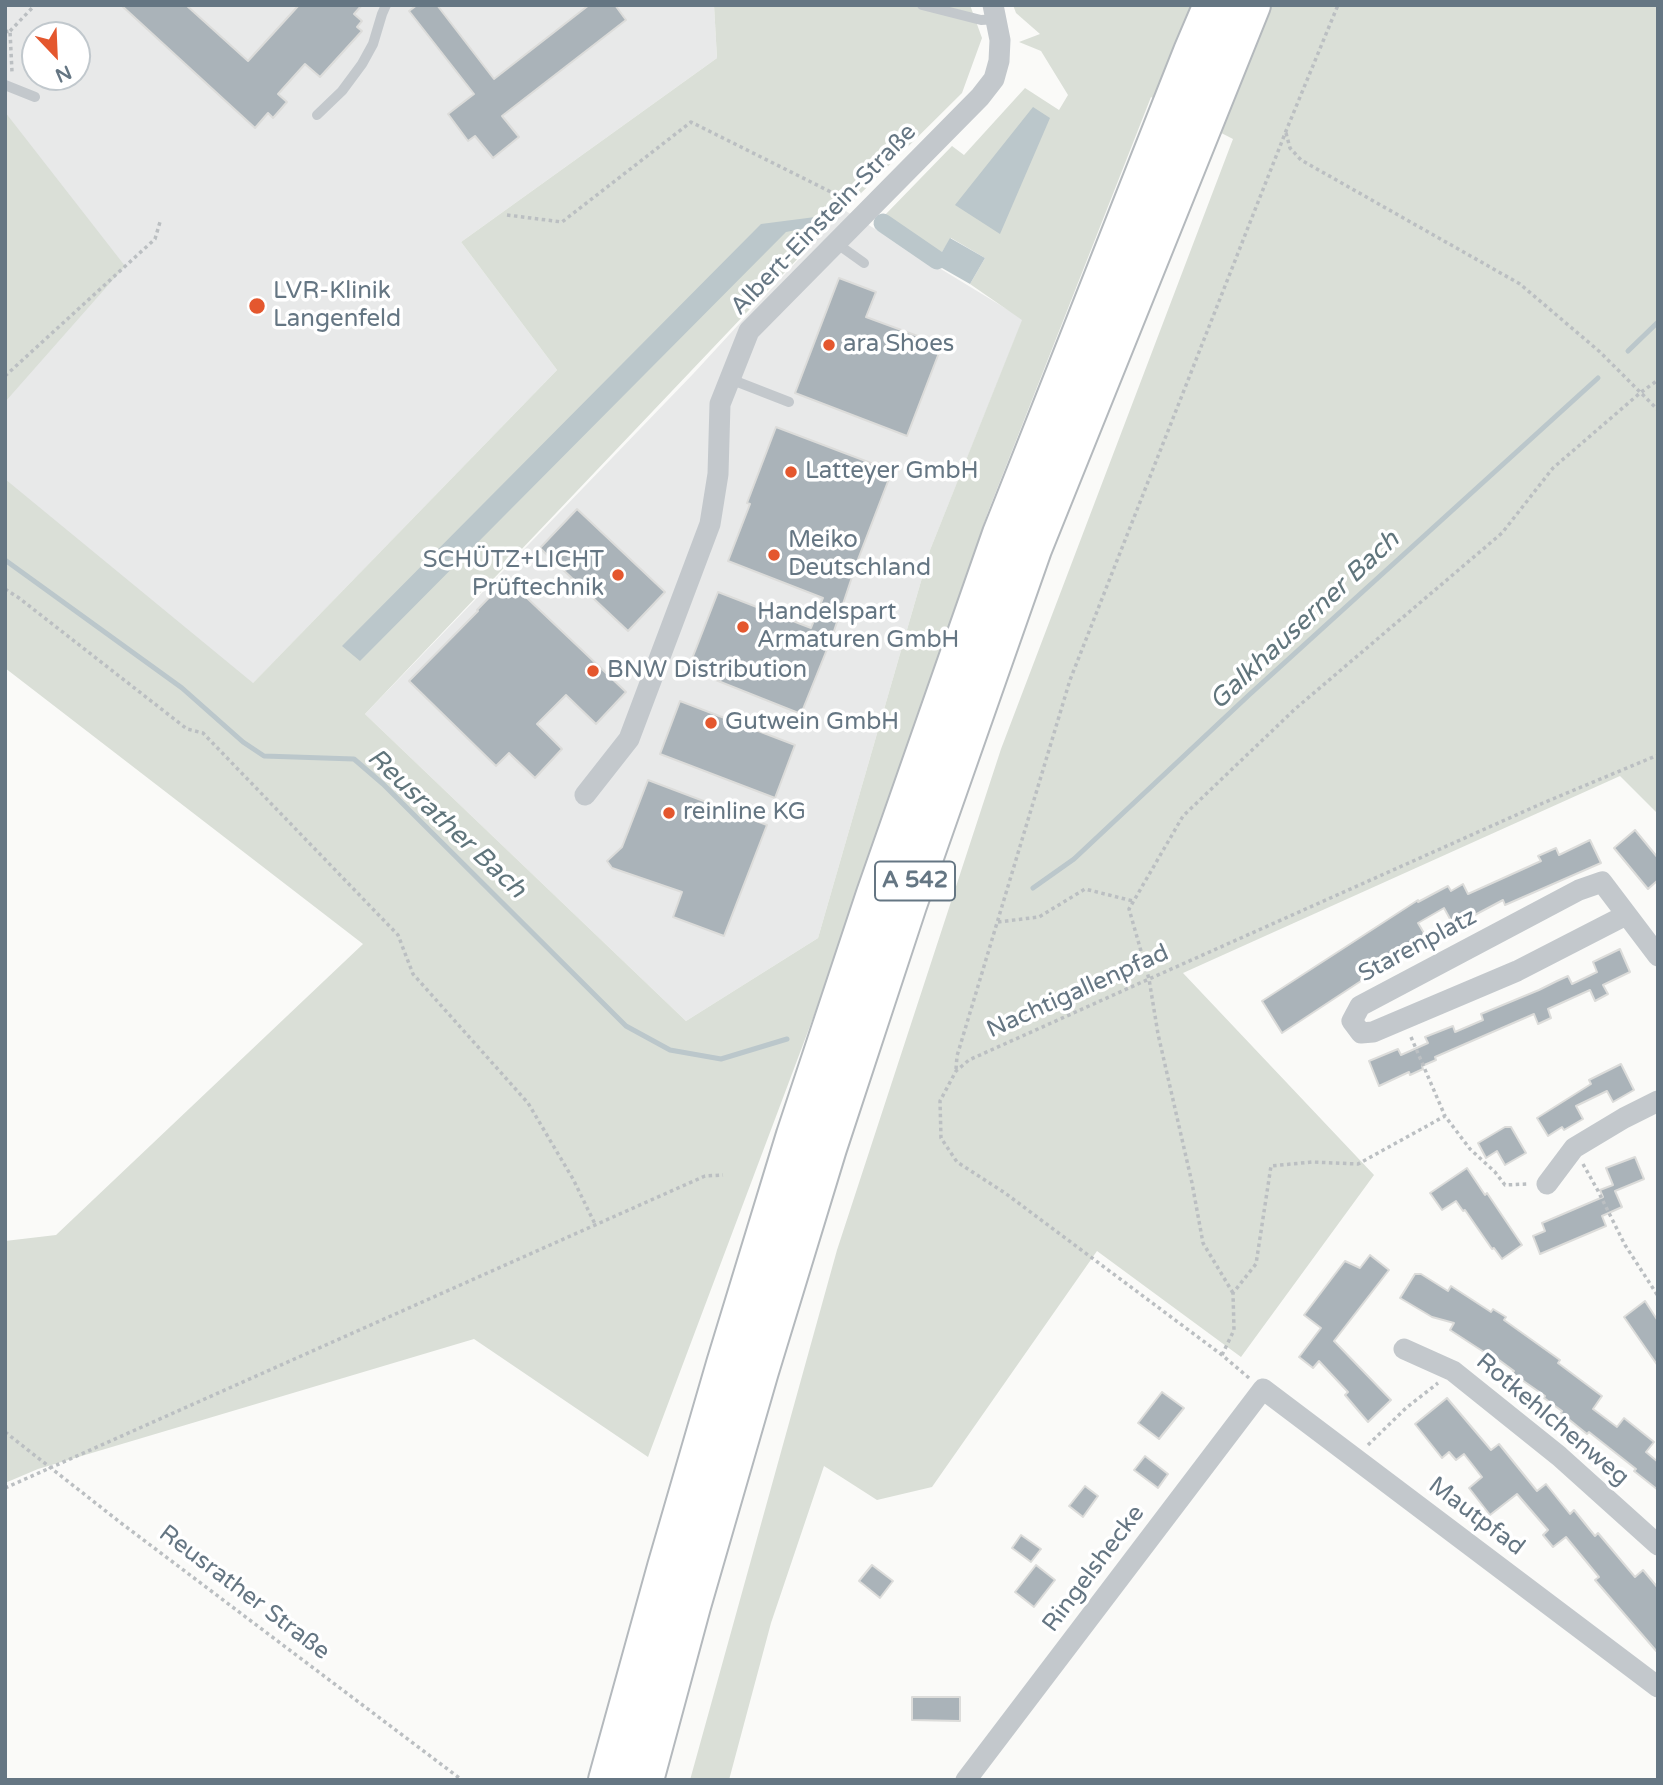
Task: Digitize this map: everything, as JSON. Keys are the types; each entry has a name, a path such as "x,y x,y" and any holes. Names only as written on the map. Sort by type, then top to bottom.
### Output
{"highway":[{"name":"A 542","path":"608,1780 726,1364 796,1135 876,894 1002,534 1213,5"},
{"name":"A 542","path":"644,1780 759,1371 827,1148 907,905 1032,549 1251,5"}],"street":[{"name":"Albert-Einstein-Straße","path":"584,795 629,739 709,524 718,474 720,404 749,331 981,97 994,79 999,61 1000,40 995,12"},
{"name":"Starenplatz","path":"1602,882 1626,915 1517,971 1373,1032 1361,1033 1352,1021 1360,1006 1578,890 1602,882"},
{"path":"1626,915 1658,956"},
{"path":"1547,1184 1574,1148 1658,1101"},
{"name":"Rotkehlchenweg","path":"1404,1349 1453,1371 1559,1456 1658,1545"},
{"name":"Mautpfad","path":"1263,1389 1658,1687"},
{"name":"Ringelshecke","path":"966,1780 1263,1389"}],"lane":[{"path":"317,116 342,91 362,64 373,44 386,5"},
{"path":"922,5 981,20 995,12"},
{"path":"9,87 35,97"},
{"path":"836,243 864,263"},
{"path":"730,379 789,402"}],"path":[{"path":"9,87 8,31 35,5"},
{"path":"1263,1389 1222,1354 1005,1193 957,1162 941,1138 940,1101 956,1071 957,1056 1070,680 1338,5"},
{"path":"507,215 562,222 691,122 846,198 864,214"},
{"path":"1286,131 1290,148 1301,160 1520,284 1600,352 1658,410"},
{"path":"5,376 155,239 160,222"},
{"path":"1222,1354 1234,1330 1233,1293 1203,1243 1158,1034 1149,979 1129,909 1183,816 1295,709 1502,533 1553,468 1658,380"},
{"path":"5,589 187,729 203,733 398,935 413,974 528,1103 573,1179 595,1224"},
{"name":"Nachtigallenpfad","path":"956,1071 969,1060 1658,755"},
{"path":"998,922 1039,917 1085,889 1133,901"},
{"path":"1404,1019 1445,1116 1470,1149 1496,1172 1506,1185 1547,1184"},
{"path":"1233,1293 1256,1264 1271,1166 1312,1162 1358,1164 1445,1116"},
{"path":"1574,1148 1625,1245 1658,1296"},
{"path":"5,1488 705,1176 723,1175"},
{"path":"1355,1458 1406,1408 1453,1371"},
{"name":"Reusrather Straße","path":"5,1432 121,1523 462,1780"}],"shaded area":[{"name":"LVR-Klinik Langenfeld","path":"5,5 714,5 717,58 461,242 557,370 226,711 5,545"},
{"path":"714,5 970,5 982,38 962,93 844,210 365,714 686,1021 818,938 930,550 1022,320 970,284 985,258 951,238 940,255 884,216 952,146 964,155 1025,88 1059,110 1068,95 1041,51 1019,42 1040,34 1016,13 1013,5 1658,5 1658,814 1620,776 1183,973 1374,1175 1241,1357 1097,1251 932,1487 877,1500 824,1466 771,1623 729,1780 690,1780 837,1250 1001,749 1233,139 1151,97 988,512 819,1002 648,1457 474,1339 38,1469 5,1483 5,1241 56,1235 363,944 5,668 5,479 253,683 557,370 461,242 717,58"},
{"path":"1033,107 1050,118 1000,234 955,205"},
{"path":"5,112 125,266 5,402"},
{"path":"844,210 1023,319 930,550 818,938 686,1021 365,714 693,374"},
{"path":"823,216 817,226 786,232 360,661 342,646 761,224"},
{"path":"950,238 985,258 970,284 935,264"}],"building":[{"path":"121,5 186,5 248,61 299,5 362,5 354,14 362,21 357,27 362,31 320,77 305,64 278,94 287,102 273,118 268,113 255,128"},
{"path":"417,5 437,5 494,79 589,5 615,5 626,20 502,116 519,137 493,158 475,136 468,141 448,114 474,94 409,11"},
{"path":"839,278 876,292 866,317 942,345 907,436 795,393"},
{"path":"776,427 892,471 801,714 688,669 718,592 811,628 823,598 728,561"},
{"path":"577,509 665,592 628,631 540,548"},
{"path":"507,579 626,692 596,724 566,695 537,724 562,749 535,778 509,753 496,766 409,681"},
{"path":"680,701 795,745 775,798 660,754"},
{"path":"648,780 767,825 724,936 673,917 682,892 612,868 607,861 622,847"},
{"path":"1635,830 1658,858 1658,880 1648,889 1614,848"},
{"path":"1590,840 1601,863 1505,905 1503,900 1454,926 1444,908 1418,923 1428,940 1282,1033 1262,1001 1418,900 1448,886 1451,891 1463,884 1468,894 1541,861 1538,856 1556,848 1559,855"},
{"path":"1620,949 1630,972 1603,985 1608,994 1595,1001 1590,990 1548,1009 1551,1018 1538,1024 1534,1014 1435,1057 1436,1060 1422,1066 1423,1069 1410,1075 1409,1072 1379,1086 1369,1061 1398,1049 1401,1055 1428,1043 1425,1037 1453,1026 1455,1032 1483,1020 1481,1014 1568,976 1572,984 1597,972 1593,962"},
{"path":"1621,1064 1634,1090 1613,1102 1607,1091 1576,1106 1583,1119 1548,1136 1537,1118 1591,1084 1589,1080"},
{"path":"1505,1127 1511,1127 1526,1153 1505,1165 1497,1151 1486,1158 1478,1143"},
{"path":"1635,1157 1644,1179 1615,1191 1622,1207 1602,1216 1606,1226 1540,1254 1533,1236 1545,1231 1542,1223 1603,1197 1600,1190 1613,1185 1606,1168"},
{"path":"1467,1168 1522,1245 1502,1259 1456,1201 1442,1210 1430,1193"},
{"path":"1370,1255 1389,1270 1334,1341 1391,1400 1368,1422 1345,1395 1348,1392 1319,1361 1313,1368 1299,1357 1321,1328 1304,1315 1345,1261 1360,1268"},
{"path":"1415,1274 1421,1274 1448,1291 1451,1286 1491,1312 1493,1309 1506,1317 1504,1320 1560,1360 1558,1363 1602,1396 1593,1409 1617,1427 1624,1418 1654,1442 1646,1452 1658,1462 1658,1490 1634,1471 1636,1469 1561,1413 1545,1396 1512,1373 1514,1371 1450,1330 1454,1323 1432,1317 1400,1298"},
{"path":"1645,1301 1658,1321 1658,1366 1624,1317"},
{"path":"1162,1392 1184,1408 1159,1439 1138,1423"},
{"path":"1447,1398 1491,1450 1499,1444 1537,1491 1546,1484 1570,1514 1574,1510 1595,1536 1598,1533 1635,1577 1643,1570 1658,1588 1658,1653 1595,1580 1599,1577 1566,1537 1553,1547 1543,1535 1548,1530 1517,1494 1490,1515 1469,1488 1482,1477 1464,1454 1456,1460 1449,1452 1442,1458 1415,1424"},
{"path":"1145,1456 1168,1474 1158,1488 1134,1470"},
{"path":"1085,1486 1098,1496 1083,1517 1069,1506"},
{"path":"1021,1535 1041,1549 1031,1562 1012,1548"},
{"path":"872,1565 893,1581 880,1598 859,1581"},
{"path":"1036,1565 1055,1580 1034,1607 1015,1592"},
{"path":"912,1697 960,1697 960,1721 912,1720"}],"waterway":[{"path":"883,223 937,260"},
{"name":"Galkhauserner Bach","path":"1628,351 1658,322"},
{"name":"Galkhauserner Bach","path":"1033,888 1074,859 1249,695 1598,378"},
{"name":"Reusrather Bach","path":"5,560 182,688 243,742 264,756 354,759 383,784 626,1026 670,1050 721,1059 787,1039"}],"place":[{"name":"LVR-Klinik Langenfeld","path":"257,306"},
{"name":"ara Shoes","path":"829,345"},
{"name":"Latteyer GmbH","path":"791,472"},
{"name":"Meiko Deutschland","path":"774,555"},
{"name":"SCHÜTZ+LICHT Prüftechnik","path":"618,575"},
{"name":"Handelspart Armaturen GmbH","path":"743,627"},
{"name":"BNW Distribution","path":"593,671"},
{"name":"Gutwein GmbH","path":"711,723"},
{"name":"reinline KG","path":"669,813"}]}
